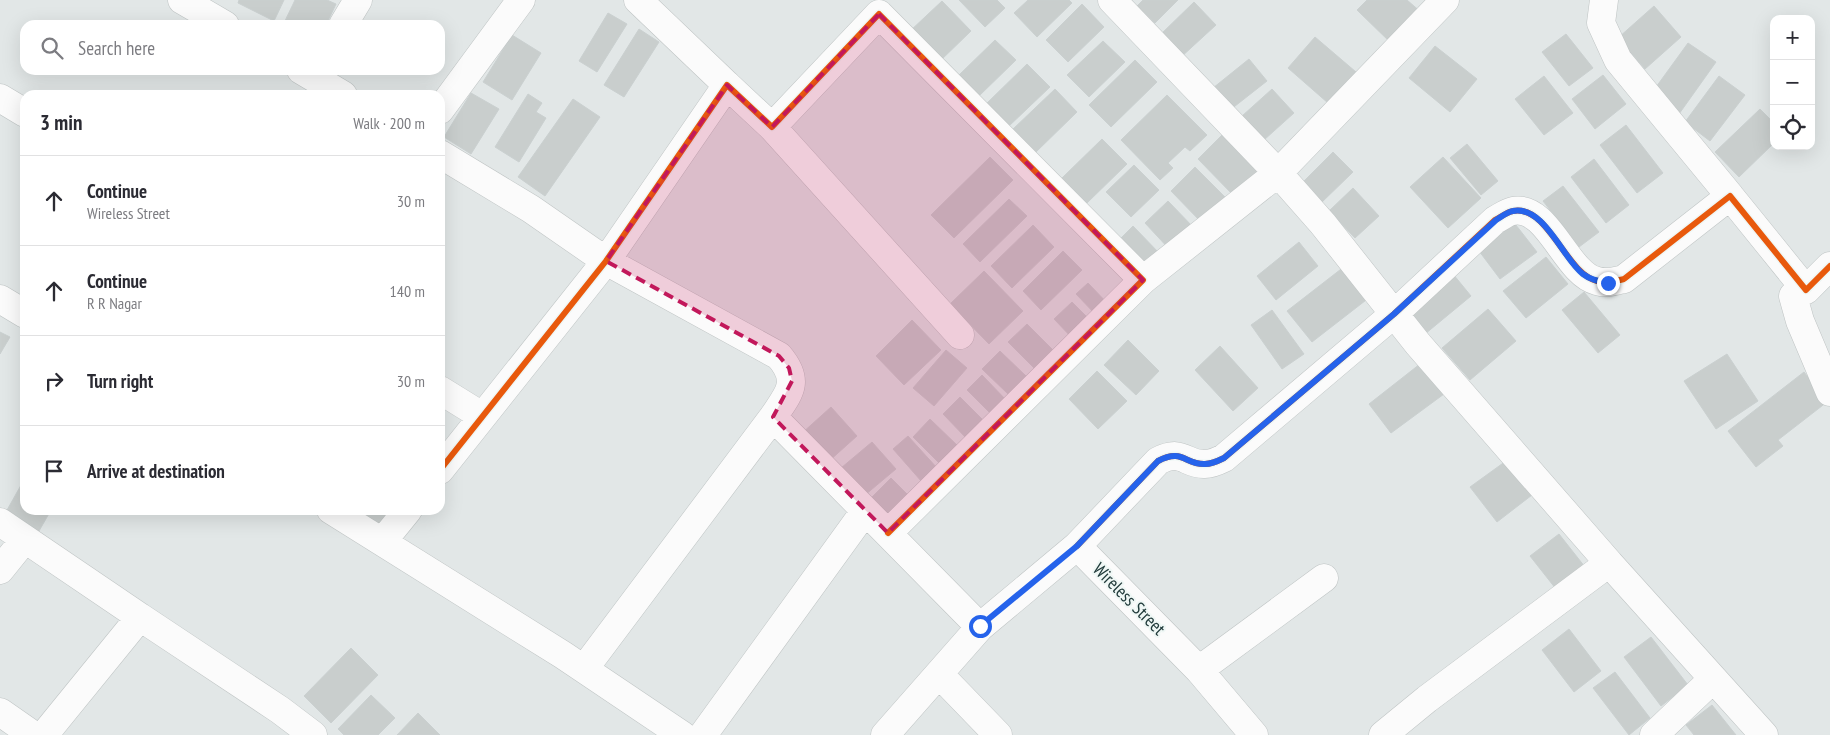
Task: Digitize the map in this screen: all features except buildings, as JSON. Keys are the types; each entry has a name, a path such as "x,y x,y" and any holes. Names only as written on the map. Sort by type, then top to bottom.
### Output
{"street":[{"path":"182,0 216,20"},
{"path":"346,20 358,0"},
{"path":"445,103 521,0"},
{"path":"638,0 772,127 960,335"},
{"path":"1112,0 1278,173 1418,344 1764,735"},
{"path":"888,533 1142,280 1278,173 1445,0"},
{"path":"1604,0 1601,23 1618,60 1806,290"},
{"path":"772,127 885,7 1142,280"},
{"path":"307,78 332,90"},
{"path":"445,464 606,260 727,85"},
{"path":"0,98 20,110"},
{"path":"445,157 531,209 606,260 779,356 789,368 792,381 787,394 773,417 584,669"},
{"path":"885,735 980,626 1077,546 1158,461 1168,456 1179,456 1203,464 1214,463 1224,458 1394,314 1496,220 1514,211 1530,213 1545,226 1581,273 1595,281 1608,283 1624,279 1730,196"},
{"path":"1830,266 1806,290 1793,296 1800,322 1830,392"},
{"path":"0,299 20,311"},
{"path":"445,393 482,416"},
{"path":"773,417 980,626"},
{"path":"703,735 865,510"},
{"path":"339,515 584,669 682,735"},
{"path":"382,542 404,515"},
{"path":"0,522 280,710 313,735"},
{"path":"0,570 25,539"},
{"name":"Wireless Street","path":"1077,546 1199,670 1254,735"},
{"path":"1382,735 1427,699 1610,563"},
{"path":"1199,670 1324,578"},
{"path":"0,712 29,733 140,617"},
{"path":"939,674 998,735"},
{"path":"1654,735 1713,679"}],"highlighted area":[{"path":"879,14 1143,280 888,533 773,417 792,381 789,368 779,356 606,261 727,85 772,127"}],"cycle path":[{"path":"445,464 606,261 727,85 772,127 879,14 1143,280 888,533"},
{"path":"1077,546 1158,461 1166,457 1179,456 1198,464 1205,464 1224,458 1394,314 1495,220 1506,213 1513,211 1525,212 1537,218 1586,276 1601,282 1611,282 1624,279 1730,196 1806,290 1830,266"}],"route":[{"path":"980,626 1077,546 1158,461 1168,456 1179,456 1203,464 1214,463 1224,458 1394,314 1496,220 1514,211 1530,213 1545,226 1581,273 1595,281 1608,283"}]}
